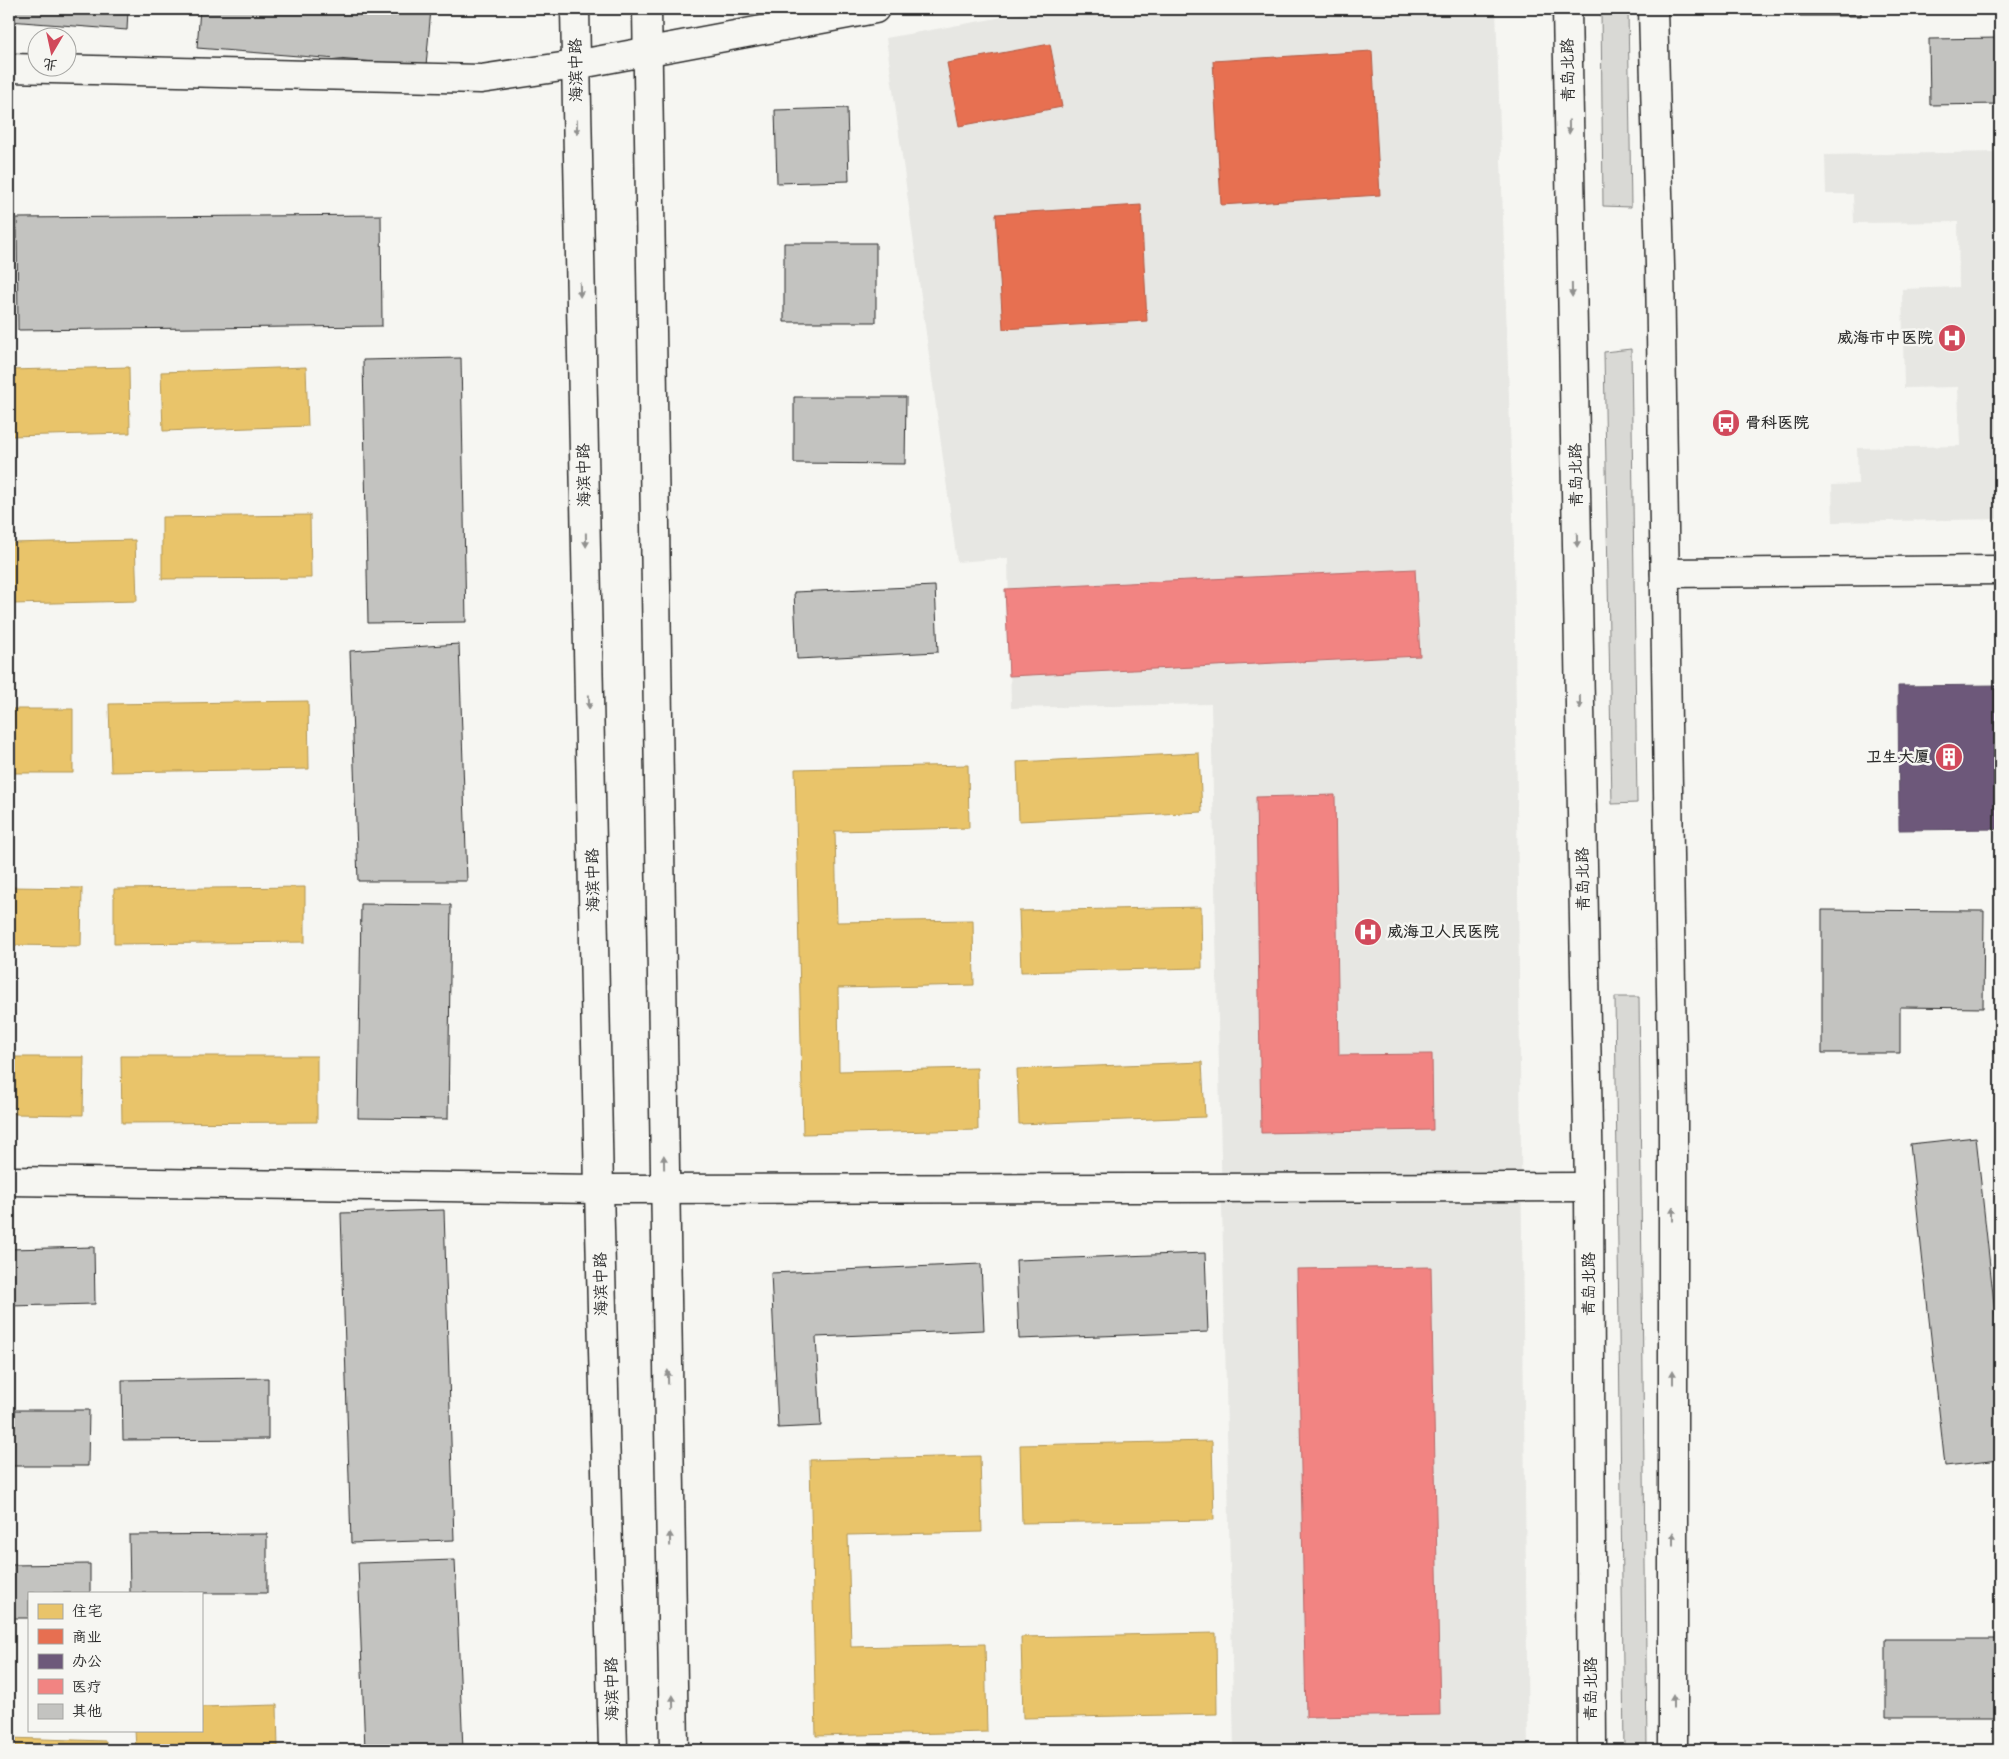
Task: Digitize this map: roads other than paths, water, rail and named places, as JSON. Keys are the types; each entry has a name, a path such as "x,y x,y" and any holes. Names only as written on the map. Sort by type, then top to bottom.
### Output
{"main road":[{"name":"海滨中路","path":"575,9 599,1188 614,1750"},
{"path":"646,9 674,1750"},
{"path":"9,68 480,79 576,65 875,9"},
{"name":"青岛北路","path":"1567,9 1589,1187 1592,1750"},
{"path":"1653,9 1666,573 1673,1118 1673,1750"},
{"path":"1666,573 2000,570"},
{"path":"9,1181 664,1189 1589,1187"}],"place":[{"name":"威海市中医院","path":"1952,338"},
{"name":"骨科医院","path":"1726,423"},
{"name":"卫生大厦","path":"1949,757"},
{"name":"威海卫人民医院","path":"1368,932"}]}
